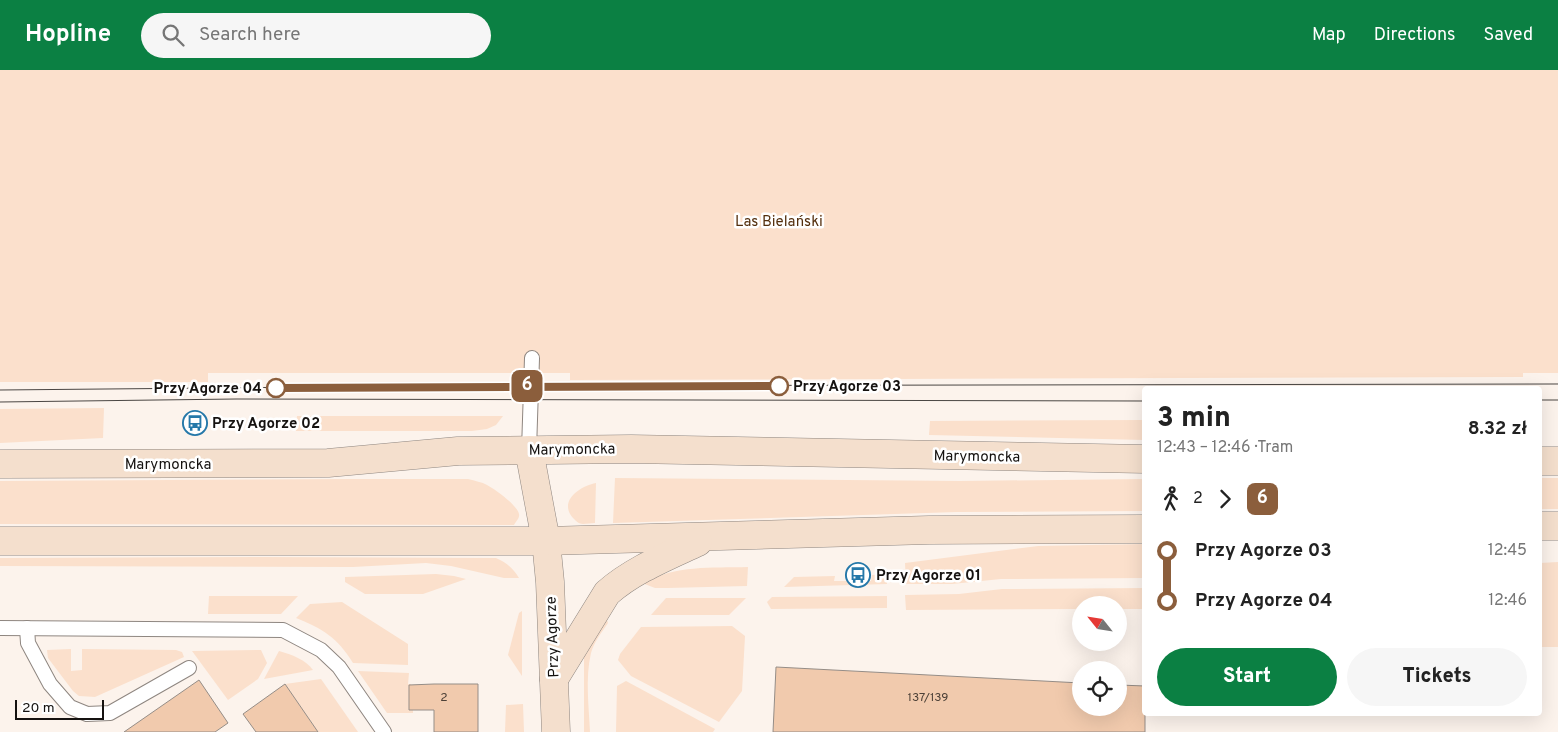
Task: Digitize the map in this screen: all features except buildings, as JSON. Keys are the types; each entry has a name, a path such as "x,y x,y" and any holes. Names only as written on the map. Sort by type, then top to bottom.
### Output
{"main road":[{"name":"Marymoncka","path":"0,464 328,463 458,451 631,449 1142,459"},
{"name":"Przy Agorze","path":"529,450 546,542 551,597 556,732"},
{"path":"1542,462 1558,462"},
{"path":"1542,526 1558,526"},
{"path":"0,541 546,542 929,530 1142,529"},
{"path":"554,679 607,593 639,570 706,538"}],"lane":[{"path":"529,450 532,358"},
{"path":"0,628 283,630 321,650 339,668 384,732"},
{"path":"27,628 28,643 50,684 70,707 87,714 110,713 189,668"}],"green space":[{"name":"Las Bielański","path":"0,70 1558,70 1558,373 1523,373 1523,377 570,380 570,373 208,373 208,382 0,382"},
{"path":"104,408 103,438 0,443 0,409"},
{"path":"297,416 503,416 496,425 487,429 472,431 296,431"},
{"path":"1142,420 1142,440 929,435 930,421"},
{"path":"615,478 960,481 1142,479 1142,511 957,512 613,523"},
{"path":"1542,478 1558,478 1558,509 1542,509"},
{"path":"468,479 491,487 511,502 518,511 519,517 514,525 0,524 0,481"},
{"path":"596,483 595,523 580,523 569,512 569,500 584,487"},
{"path":"1142,544 1142,578 1001,579 952,584 906,584 905,563 1038,546"},
{"path":"0,558 496,558 509,566 519,578 504,578 451,566 426,563 353,567 0,566"},
{"path":"1558,562 1558,647 1542,647 1542,563"},
{"path":"748,567 747,586 655,588 642,583 655,577 681,570"},
{"path":"436,574 466,579 423,594 365,594 345,582 345,577"},
{"path":"886,574 887,584 784,587 794,577 835,576 834,581 871,581 872,575"},
{"path":"1142,588 1142,609 1128,609 1128,596 1072,596 1072,609 906,610 905,595 959,594 1002,589"},
{"path":"209,596 298,596 281,614 208,614"},
{"path":"887,596 887,608 771,609 767,602 772,597"},
{"path":"666,598 746,598 729,615 651,615"},
{"path":"342,602 408,644 408,665 353,663 329,635 296,618 310,604"},
{"path":"522,611 522,676 508,655 519,613"},
{"path":"603,613 609,616 608,623 596,641 591,653 588,682 590,732 584,732 584,655"},
{"path":"732,626 745,636 742,691 719,722 631,676 618,660 620,654 641,627"},
{"path":"71,649 71,671 82,670 82,649 176,650 182,652 184,657 95,697 79,696 48,658 47,650"},
{"path":"261,650 267,663 258,679 228,700 192,651"},
{"path":"279,651 302,660 313,670 264,679"},
{"path":"358,671 409,673 408,684 411,684 410,709 413,710 413,713 387,713"},
{"path":"321,679 358,732 318,732 285,684"},
{"path":"626,681 715,729 713,732 616,732 617,686"},
{"path":"523,704 524,732 505,732 506,705"}],"tram line":[{"path":"0,390 422,386 1558,384"},
{"name":"6","path":"276,388 779,386"},
{"path":"0,402 236,399 1142,401"},
{"path":"1542,400 1558,400"}],"place":[{"name":"Przy Agorze 03","path":"779,386"},
{"name":"Przy Agorze 04","path":"276,388"},
{"name":"Przy Agorze 02","path":"195,423"},
{"name":"Przy Agorze 01","path":"858,575"}]}
